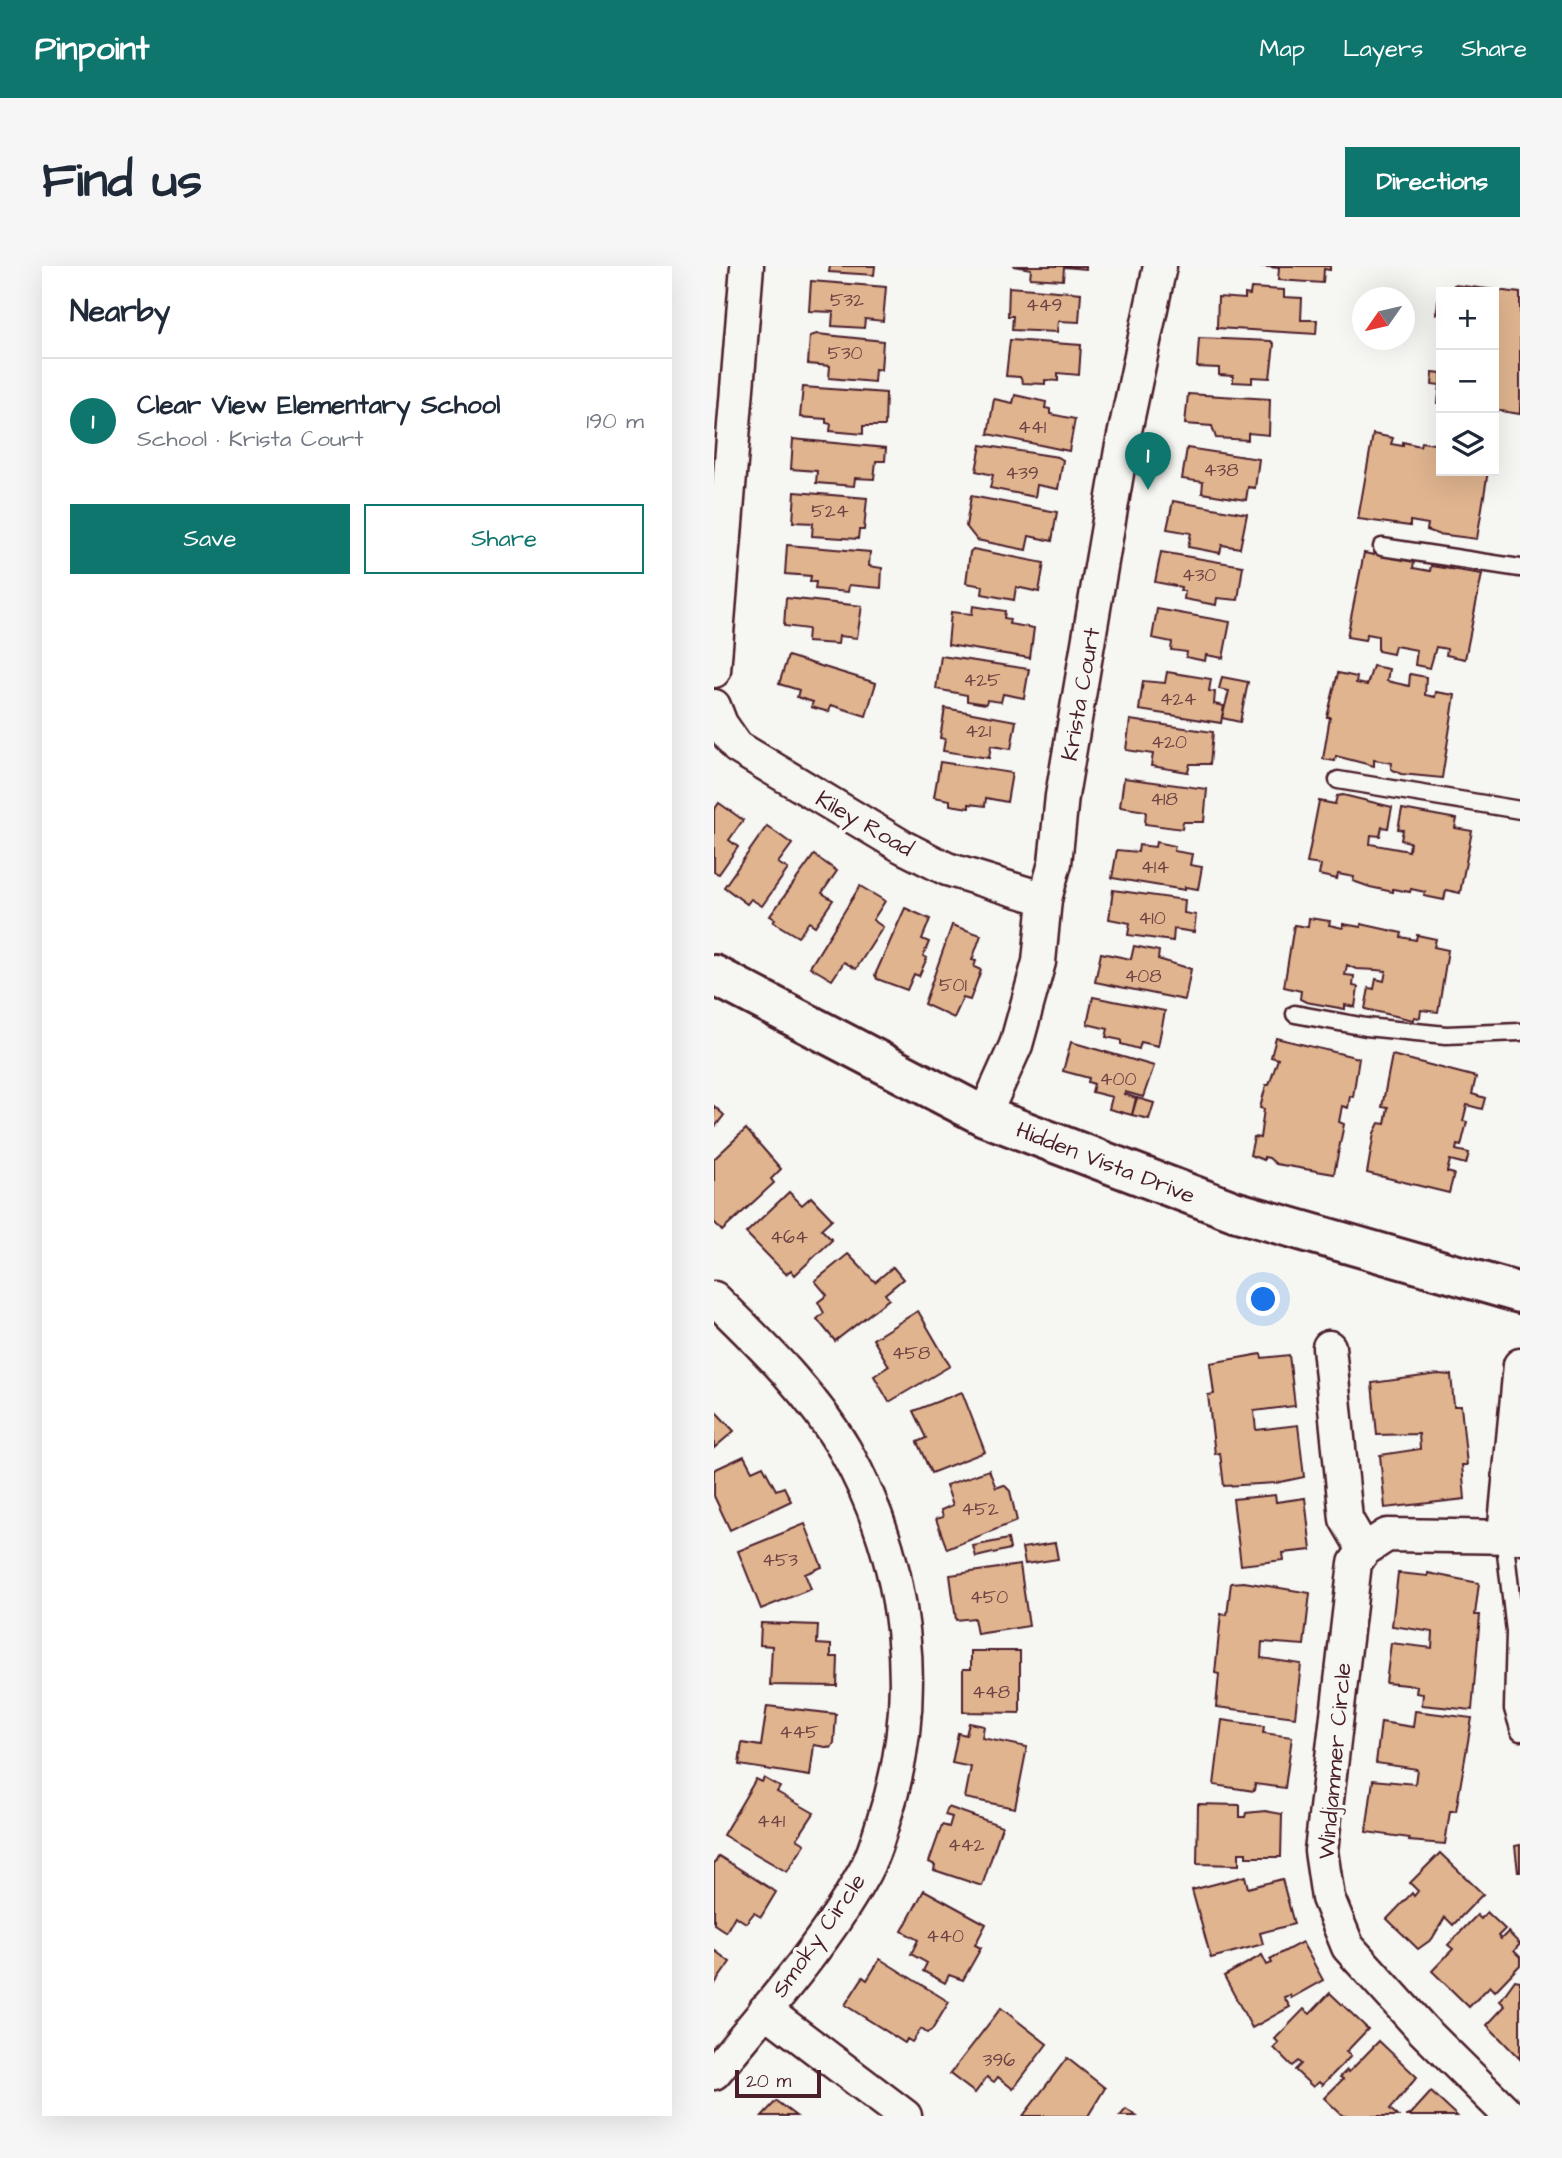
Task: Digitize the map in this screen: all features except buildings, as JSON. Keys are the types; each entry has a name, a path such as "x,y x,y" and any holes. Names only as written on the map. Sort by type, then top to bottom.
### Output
{"street":[{"path":"714,671 747,266"},
{"name":"Krista Court","path":"985,1116 1016,1045 1029,1006 1039,962 1045,899 1055,863 1062,796 1121,450 1160,266"},
{"name":"Kiley Road","path":"714,706 721,724 737,747 903,847 947,869 1045,899"},
{"name":"Hidden Vista Drive","path":"714,975 985,1116 1234,1211 1520,1293"},
{"name":"Smoky Circle","path":"714,1298 797,1383 845,1450 879,1525 897,1591 905,1644 904,1724 890,1803 862,1878 765,2010 714,2073"},
{"path":"1329,1347 1346,1519 1364,1550 1387,1535 1512,1536 1520,1365"},
{"name":"Windjammer Circle","path":"1364,1550 1355,1563 1321,1851 1328,1898 1348,1947 1423,2030 1510,2116"},
{"path":"765,2010 905,2116"}],"lane":[{"path":"1382,547 1520,568"},
{"path":"1338,780 1520,810"},
{"path":"1295,1014 1366,1027 1446,1035 1520,1032"},
{"path":"1512,1536 1515,1632 1513,1709 1520,1732"}],"place":[{"name":"Clear View Elementary School","path":"1148,490"}]}
